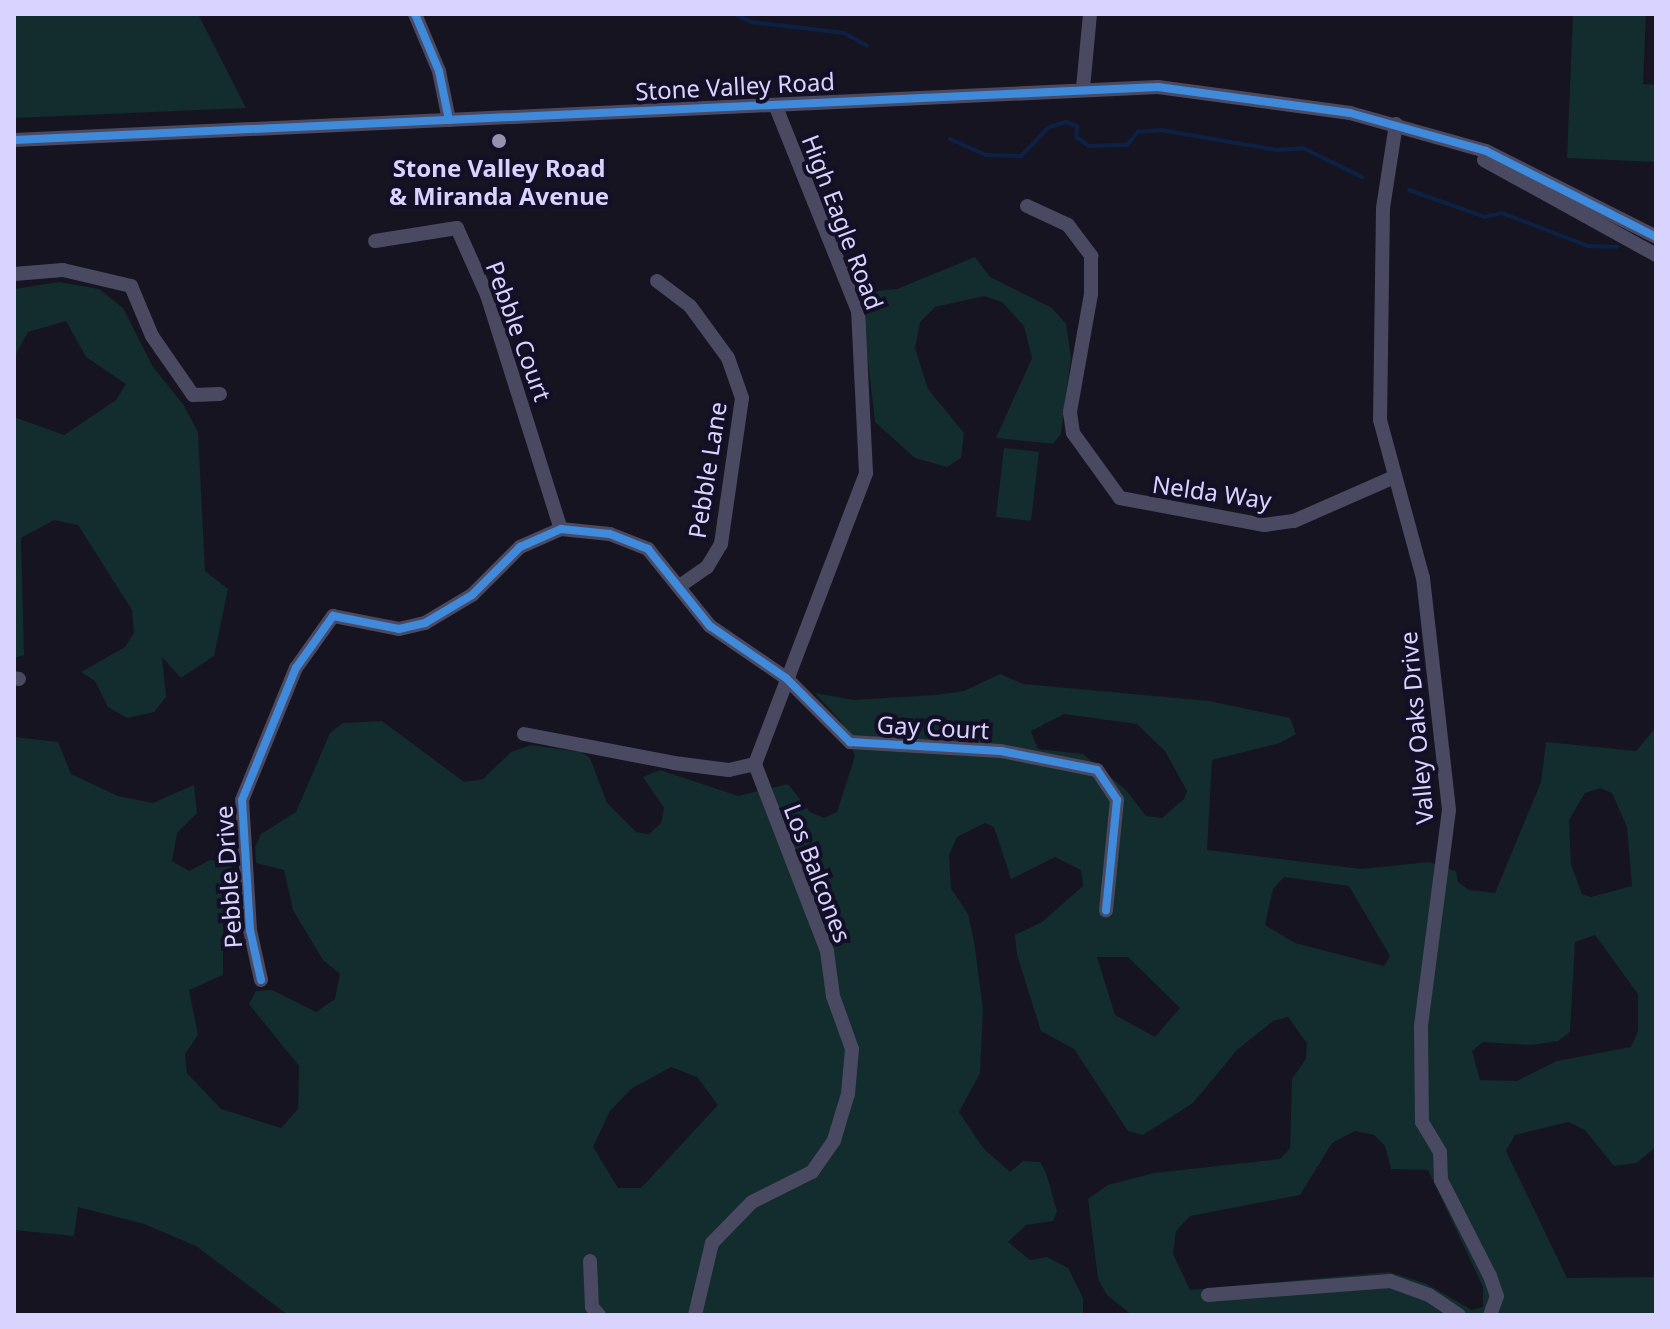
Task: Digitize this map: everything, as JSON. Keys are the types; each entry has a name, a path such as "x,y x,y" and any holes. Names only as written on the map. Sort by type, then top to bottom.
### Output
{"street":[{"path":"415,14 439,71 449,120"},
{"path":"1083,88 1090,14"},
{"name":"Stone Valley Road","path":"14,140 1083,88 1230,92 1396,124 1453,142 1535,171 1656,237"},
{"name":"High Eagle Road","path":"755,764 861,491 866,427 858,311 775,105"},
{"name":"Valley Oaks Drive","path":"1396,124 1383,208 1380,420 1392,478 1423,578 1449,810 1421,1027 1422,1122 1440,1152 1441,1180 1490,1276 1497,1296 1490,1315"},
{"name":"Stone Valley Road","path":"1453,142 1656,255"},
{"name":"Nelda Way","path":"1027,206 1068,225 1091,256 1091,294 1070,412 1078,443 1120,498 1264,525 1294,521 1392,478"},
{"name":"Pebble Court","path":"375,241 457,228 487,295 561,529"},
{"path":"14,274 63,270 131,286 152,336 193,395 220,394"},
{"name":"Pebble Lane","path":"657,281 690,306 728,358 742,398 721,544 707,567 681,585"},
{"path":"561,529 630,540 648,549 681,585 710,626 786,678"},
{"name":"Pebble Drive","path":"261,980 250,930 242,800 296,668 333,616 399,629 425,623 472,595 520,547 561,529"},
{"name":"Gay Court","path":"786,678 850,742 1001,751 1097,770 1117,800 1106,910"},
{"path":"524,734 674,763 729,770 755,764"},
{"name":"Los Balcones","path":"695,1315 712,1243 752,1202 812,1172 834,1140 848,1094 852,1049 833,996 827,951 755,764"},
{"path":"590,1261 592,1307 599,1315"},
{"path":"1208,1295 1390,1281 1429,1295 1459,1315"}],"green space":[{"path":"14,14 198,14 246,108 14,118"},
{"path":"1573,14 1646,14 1643,84 1656,85 1656,162 1567,158"},
{"path":"975,257 990,277 1052,308 1066,324 1071,357 1061,434 1053,444 996,438 1032,358 1024,326 1002,302 984,296 935,307 920,322 915,348 928,389 964,433 961,458 947,467 915,458 875,422 860,293 897,289"},
{"path":"59,282 99,289 123,308 153,367 183,404 198,432 205,571 228,589 214,656 181,678 162,657 166,697 154,712 127,718 108,707 95,681 81,672 125,647 134,633 132,610 78,525 54,520 21,538 24,655 14,658 14,417 64,435 116,400 126,384 86,357 66,321 28,332 14,358 14,289"},
{"path":"1004,448 1039,452 1031,521 996,517"},
{"path":"1000,674 1023,684 1209,701 1290,718 1296,734 1280,743 1212,760 1207,850 1361,869 1429,862 1456,871 1458,882 1469,890 1495,893 1541,782 1546,742 1636,751 1654,730 1656,714 1656,1147 1636,1163 1614,1166 1585,1130 1568,1122 1515,1135 1506,1151 1567,1278 1656,1277 1656,1315 1132,1315 1107,1295 1098,1279 1088,1199 1108,1185 1154,1173 1280,1159 1290,1148 1292,1079 1306,1059 1307,1043 1288,1017 1273,1021 1237,1050 1193,1103 1143,1135 1128,1131 1074,1049 1041,1031 1017,955 1015,935 1042,922 1083,886 1081,870 1055,857 1011,879 994,827 985,823 957,837 949,855 951,888 968,914 974,941 983,1009 980,1073 959,1112 983,1148 1010,1172 1023,1161 1040,1162 1057,1211 1053,1221 1026,1225 1008,1242 1030,1260 1047,1257 1068,1268 1083,1298 1083,1315 288,1315 196,1246 144,1224 78,1207 74,1236 14,1230 14,737 58,742 71,774 118,796 153,803 194,785 197,813 177,833 172,861 189,871 210,860 228,862 236,874 223,907 223,975 189,990 198,1035 185,1054 187,1073 221,1109 281,1128 298,1109 299,1066 249,1004 256,991 272,990 316,1012 335,999 340,974 323,960 293,910 284,870 256,863 255,847 261,834 296,812 330,733 343,723 382,721 464,782 483,779 511,752 531,745 581,752 590,758 607,803 636,832 649,834 661,823 664,808 643,777 660,770 738,796 788,784 810,812 824,818 837,812 855,756 843,724 815,693 854,700 964,691","holes":["1064,714 1137,724 1165,751 1187,791 1184,799 1162,818 1146,816 1126,790 1083,754 1038,749 1031,731","1600,788 1612,793 1627,827 1632,886 1591,897 1582,894 1571,864 1569,820 1585,793","1284,877 1349,886 1390,956 1384,966 1295,943 1265,925 1273,889","1595,935 1638,994 1638,1031 1631,1047 1557,1061 1517,1081 1480,1080 1472,1051 1483,1042 1531,1045 1558,1041 1570,1032 1575,942","1097,957 1128,957 1180,1008 1155,1037 1115,1015","671,1067 697,1077 718,1105 641,1188 618,1188 593,1147 610,1111 631,1089","1355,1131 1374,1135 1385,1146 1391,1169 1428,1170 1483,1287 1483,1307 1472,1310 1425,1283 1389,1272 1190,1290 1173,1254 1176,1231 1190,1216 1300,1195 1332,1143"]}],"waterway":[{"path":"734,14 752,22 844,33 867,46"},
{"path":"950,139 986,155 1021,156 1049,127 1066,122 1077,126 1076,137 1089,146 1127,145 1138,132 1161,130 1277,150 1303,148 1362,177"},
{"path":"1409,190 1485,217 1502,213 1588,246 1617,247"}],"cycle path":[{"path":"415,14 439,71 449,120"},
{"path":"14,140 1158,87 1350,113 1486,151 1656,237"},
{"path":"261,980 250,930 242,800 296,668 333,616 399,629 425,623 472,595 520,547 561,529 610,534 648,549 710,626 786,678 850,742 1001,751 1097,770 1117,800 1106,910"}],"place":[{"name":"Stone Valley Road & Miranda Avenue","path":"499,141"}]}
